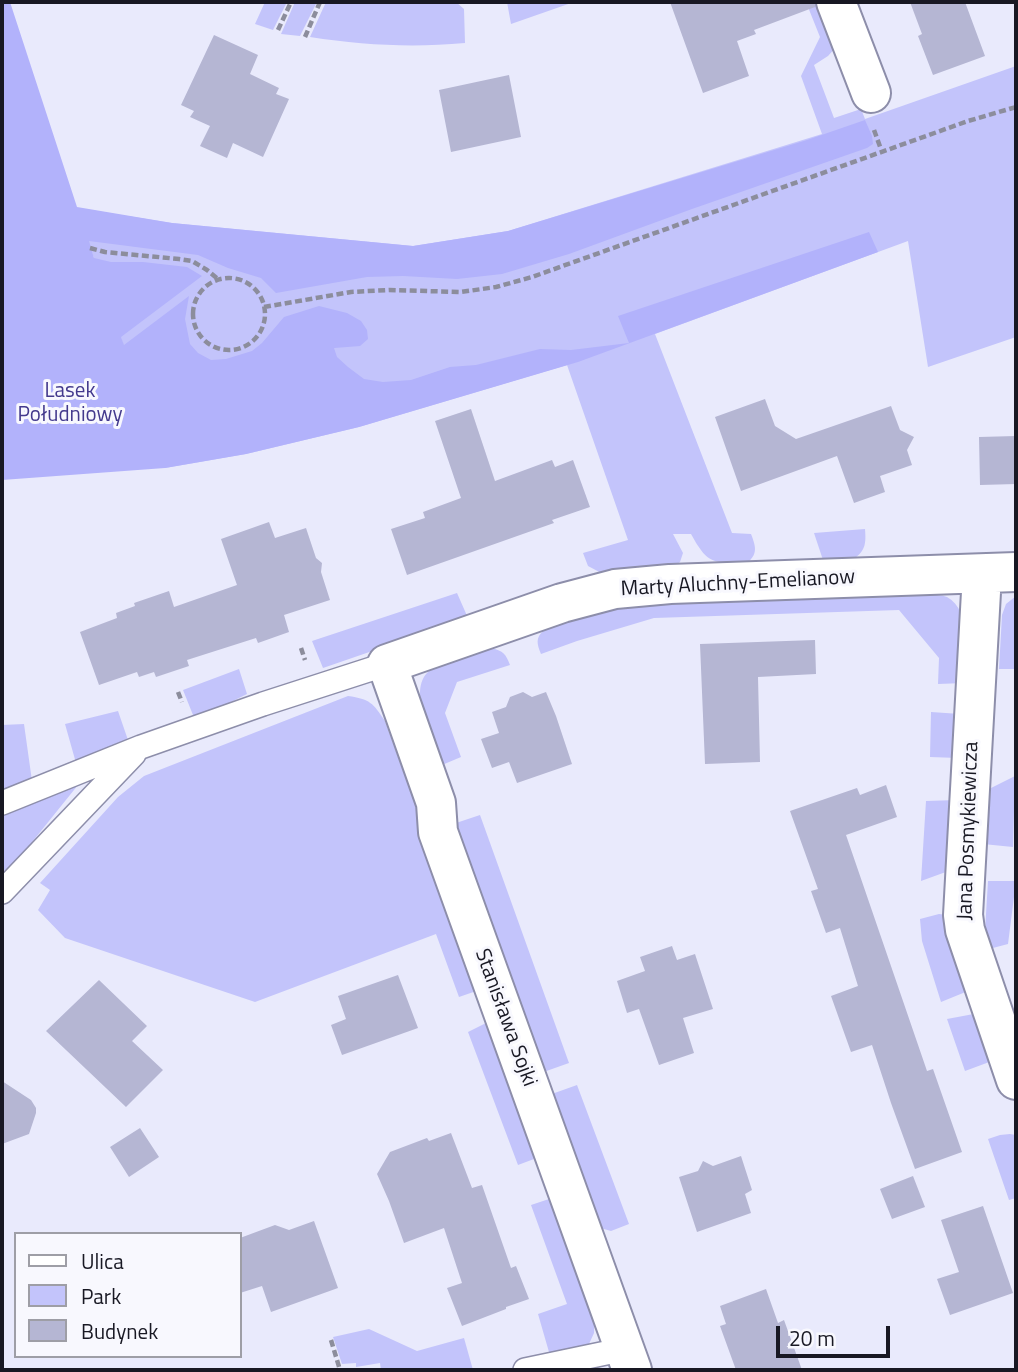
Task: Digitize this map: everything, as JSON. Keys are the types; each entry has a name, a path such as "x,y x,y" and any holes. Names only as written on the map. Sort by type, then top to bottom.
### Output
{"street":[{"path":"836,2 871,93"},
{"name":"Marty Aluchny-Emelianow","path":"387,664 562,603 615,589 694,583 999,573"},
{"name":"Jana Posmykiewicza","path":"999,573 963,915 965,930 1016,1080"},
{"name":"Stanisława Sojki","path":"387,664 436,803 438,832 629,1360"}],"lane":[{"path":"2,803 141,747 387,664"},
{"path":"2,892 141,747"},
{"path":"525,1370 629,1360"}],"path":[{"path":"278,30 291,2"},
{"path":"305,37 320,2"},
{"path":"264,306 351,292 461,292 496,287 532,277 968,121 1016,107"},
{"path":"90,248 116,254 192,261 219,279"},
{"path":"219,279 247,282 257,290 263,300 265,323 260,334 241,349 217,349 198,334 194,323 196,299 203,289 219,279"},
{"path":"331,1339 340,1370"}],"green space":[{"name":"Lasek Południowy","path":"2,2 10,2 77,207 172,223 413,246 508,231 865,120 872,136 873,144 867,148 569,254 502,274 457,279 367,277 276,293 261,278 198,255 89,241 94,258 111,262 143,262 187,267 202,276 121,337 124,345 189,296 185,319 190,344 198,353 211,360 226,359 252,351 284,317 319,306 347,313 361,321 367,330 368,339 360,346 334,348 337,357 348,367 364,379 383,382 411,380 450,367 476,365 540,349 571,350 629,343 618,316 869,232 878,252 578,362 359,427 246,454 165,468 2,480"},
{"path":"265,2 287,2 273,30 255,24"},
{"path":"295,2 317,2 300,36 281,34"},
{"path":"326,2 456,2 464,9 465,43 387,45 310,37"},
{"path":"507,2 574,2 511,24"},
{"path":"806,2 823,2 837,46 814,65 834,118 861,109 865,119 1016,66 1016,337 928,367 908,241 655,334 732,533 751,534 755,550 747,563 713,560 702,552 691,534 673,534 683,553 676,565 605,575 588,566 583,553 628,540 567,365 359,427 246,454 165,468 77,208 172,223 413,246 508,231 822,134 801,76 820,37"},
{"path":"865,529 864,545 855,558 823,560 814,533"},
{"path":"457,593 468,618 323,668 312,641"},
{"path":"930,594 947,597 961,613 966,636 964,683 938,684 939,658 899,610 654,618 541,654 538,644 538,638 544,630 607,610 652,603"},
{"path":"1016,596 1016,669 999,669 1002,615 1006,604"},
{"path":"492,648 504,654 510,665 457,682 445,713 461,757 442,765 423,716 420,691 423,680 429,671 441,663"},
{"path":"239,669 247,694 195,720 183,690"},
{"path":"348,696 370,703 385,721 482,989 459,997 436,934 255,1002 65,938 38,910 50,890 40,883 118,797 144,776"},
{"path":"118,711 129,743 76,763 65,724"},
{"path":"931,712 960,714 958,758 930,757"},
{"path":"24,724 32,781 2,793 2,725"},
{"path":"1015,776 1013,847 983,844 982,799 991,788"},
{"path":"78,785 24,852 2,873 2,813"},
{"path":"957,800 954,869 921,881 926,801"},
{"path":"480,815 569,1063 538,1074 466,877 456,823"},
{"path":"988,881 1016,881 1008,944 989,949 985,931"},
{"path":"939,914 947,915 968,991 941,1002 922,941 920,919"},
{"path":"979,1013 992,1061 965,1071 947,1019"},
{"path":"486,1023 495,1025 534,1159 518,1165 468,1032"},
{"path":"577,1085 629,1224 611,1231 590,1225 549,1095"},
{"path":"1016,1135 1016,1198 1009,1200 988,1139"},
{"path":"549,1199 564,1214 595,1308 594,1333 589,1344 580,1350 551,1359 538,1314 567,1304 531,1205"},
{"path":"369,1329 417,1351 464,1338 473,1370 381,1370 380,1363 356,1367 356,1363 342,1364 333,1337"}],"building":[{"path":"670,2 815,2 815,7 754,30 756,34 737,41 749,76 703,93"},
{"path":"910,2 965,2 985,56 933,75 918,36 922,34"},
{"path":"214,35 258,55 250,74 279,88 276,94 289,99 263,157 233,143 227,158 200,146 210,126 190,117 194,111 181,105"},
{"path":"509,75 521,137 451,152 439,90"},
{"path":"765,399 775,426 796,439 891,406 900,430 914,437 907,450 912,465 880,476 885,492 854,503 837,456 741,491 715,417"},
{"path":"471,409 495,481 552,460 555,467 573,460 590,507 552,520 554,523 407,575 391,529 425,518 423,512 461,498 435,421"},
{"path":"1016,436 1016,484 980,485 979,437"},
{"path":"269,522 275,538 306,528 316,558 322,563 321,572 330,600 284,615 289,632 258,643 256,638 187,660 189,666 156,677 154,672 139,677 137,672 99,685 80,632 117,618 116,613 135,606 134,603 169,591 174,607 237,585 221,539"},
{"path":"815,640 816,674 758,677 760,762 705,764 700,644"},
{"path":"523,692 532,697 546,692 572,764 517,783 509,762 492,768 481,739 499,733 492,712 506,707 510,697"},
{"path":"886,785 897,817 846,835 927,1071 933,1069 962,1152 915,1169 872,1045 851,1052 831,996 858,986 840,928 826,933 811,891 818,889 790,811 857,788 860,795"},
{"path":"672,946 677,960 695,954 713,1009 683,1018 694,1053 659,1065 639,1009 627,1013 617,981 645,971 640,957"},
{"path":"398,975 418,1028 342,1055 331,1025 346,1019 338,996"},
{"path":"99,980 147,1026 132,1041 163,1070 126,1107 46,1031"},
{"path":"2,1081 31,1100 36,1113 29,1134 2,1144"},
{"path":"140,1128 159,1157 129,1177 110,1147"},
{"path":"451,1133 472,1188 482,1185 511,1268 516,1266 529,1299 462,1326 447,1288 462,1283 444,1228 404,1243 377,1174 390,1152 427,1138 429,1141"},
{"path":"741,1156 752,1190 745,1194 751,1213 697,1232 679,1177 698,1171 703,1161 713,1166"},
{"path":"913,1176 925,1207 892,1219 880,1189"},
{"path":"983,1206 1013,1293 950,1315 937,1279 959,1272 941,1220"},
{"path":"314,1221 338,1288 271,1312 262,1286 242,1292 242,1237 275,1225 289,1230"},
{"path":"766,1289 778,1323 784,1320 802,1370 736,1370 720,1326 726,1324 720,1306"}]}
